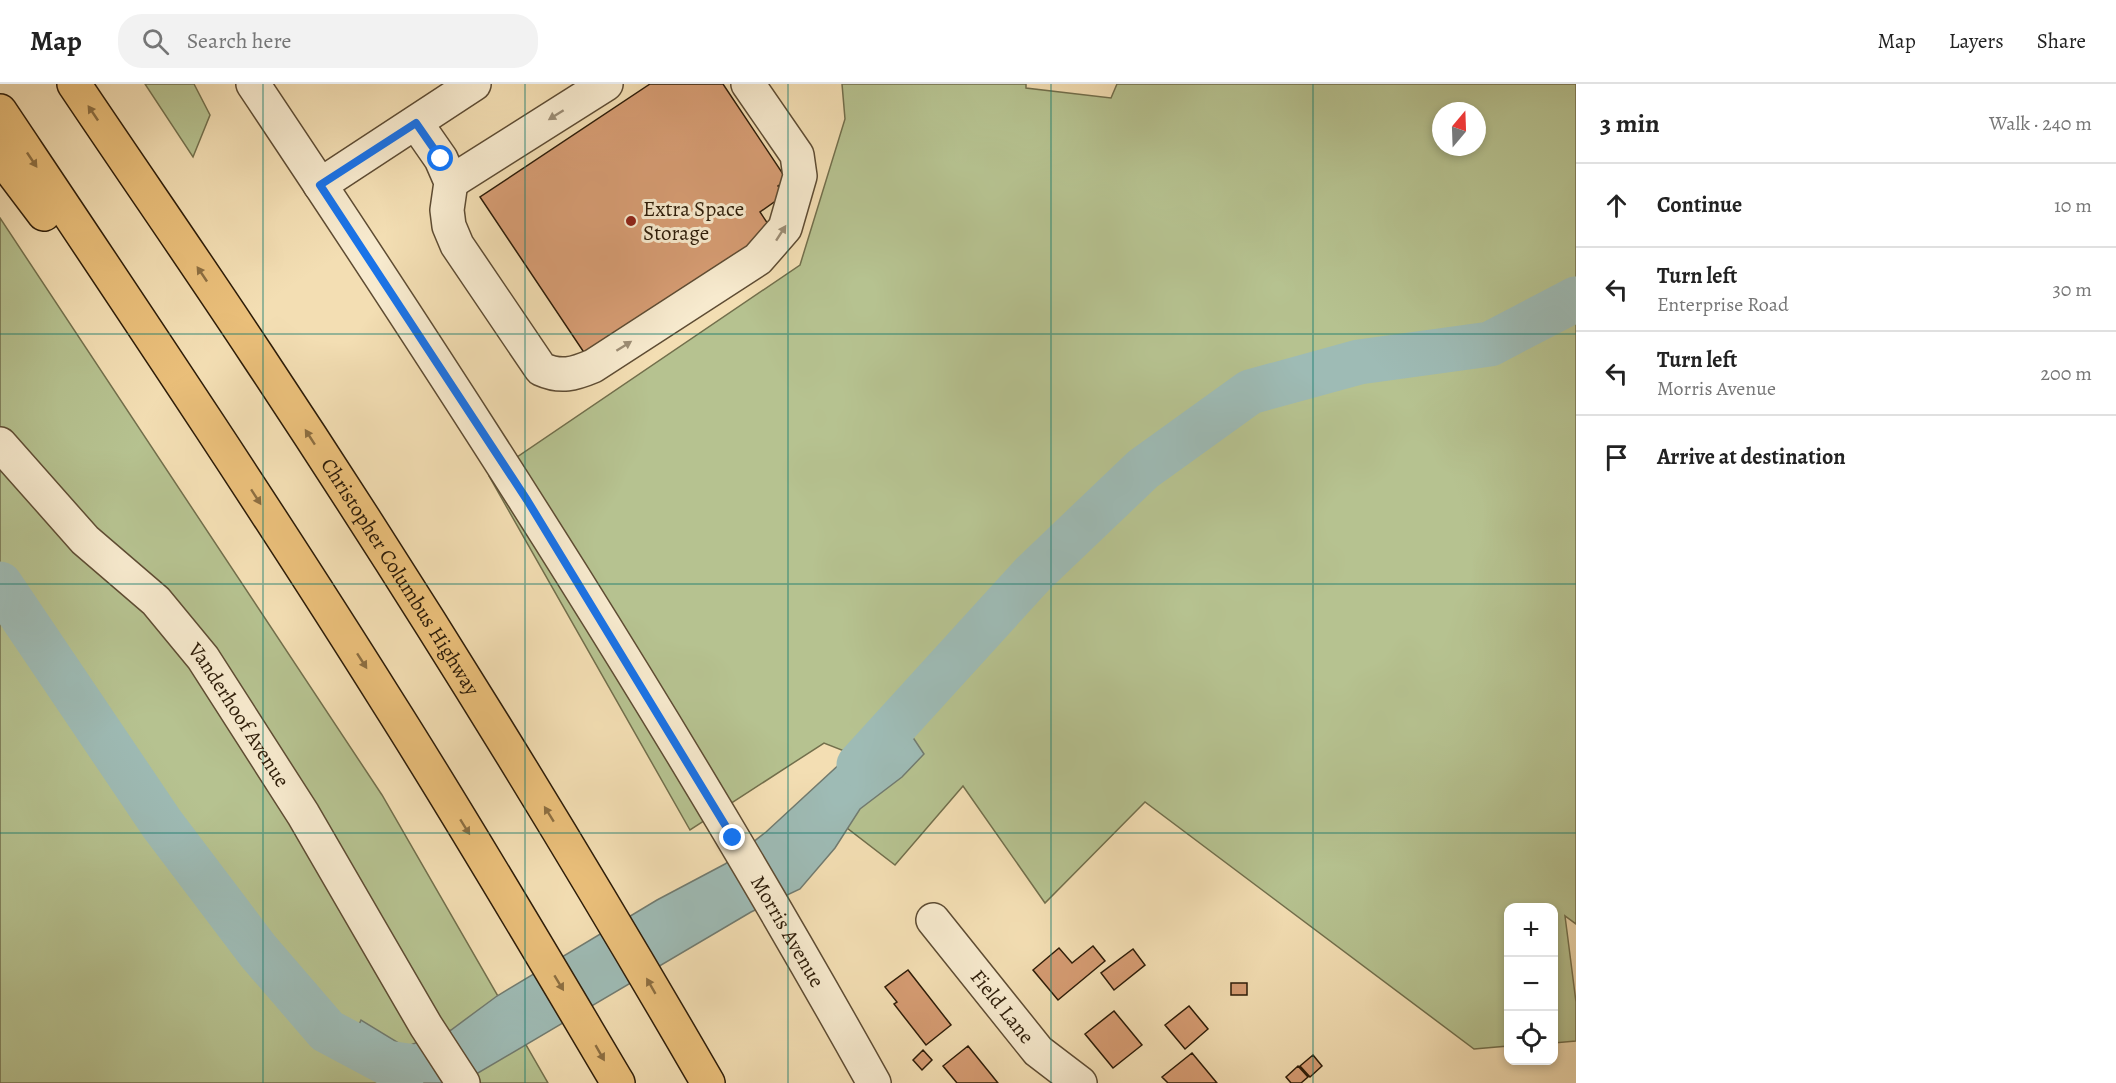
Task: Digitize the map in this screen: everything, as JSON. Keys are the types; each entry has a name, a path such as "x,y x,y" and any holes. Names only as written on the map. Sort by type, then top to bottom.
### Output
{"highway":[{"name":"Christopher Columbus Highway","path":"74,84 256,354 403,580 580,864 708,1083"},
{"path":"0,111 236,465 394,711 618,1083"},
{"path":"0,156 236,465"}],"street":[{"name":"Morris Avenue","path":"253,84 527,500 776,910 874,1083"},
{"path":"320,185 474,84"},
{"path":"451,182 606,84"},
{"path":"416,123 441,159 451,182 447,210 448,226 457,245 541,369 556,375 573,374 593,366 758,259 785,228 800,176 797,155 748,84"},
{"name":"Vanderhoof Avenue","path":"0,444 85,540 156,601 203,658 303,814 426,1026 463,1083"},
{"name":"Field Lane","path":"933,920 1038,1051 1080,1083"}],"green space":[{"path":"145,84 194,84 210,115 193,157"},
{"path":"842,84 1026,84 1026,88 1111,98 1117,84 1576,84 1576,924 1565,916 1576,1002 1576,1041 1558,1043 1558,903 1504,903 1504,1046 1474,1049 1145,802 1045,903 963,786 895,865 838,821 880,765 824,743 690,830 489,476 800,265 845,119"},
{"path":"0,218 382,795 548,1083 0,1083"}],"water":[{"path":"896,712 924,754 902,777 860,809 835,848 800,889 751,912 461,1083 413,1083 348,1050 361,1020 405,1047 451,1030 497,996 657,900 725,864 766,832"}],"building":[{"name":"Extra Space Storage","path":"650,84 723,84 787,180 778,186 784,195 760,212 772,230 585,354 480,197"},
{"path":"1093,946 1105,961 1058,1000 1033,970 1059,948 1072,963"},
{"path":"1133,949 1145,965 1114,990 1101,973"},
{"path":"908,970 951,1025 926,1045 894,1004 897,1002 885,987"},
{"path":"1231,983 1247,983 1247,995 1231,995"},
{"path":"1189,1006 1208,1029 1185,1049 1165,1025"},
{"path":"1114,1011 1142,1045 1113,1068 1085,1034"},
{"path":"968,1046 998,1083 957,1083 943,1066"},
{"path":"923,1050 932,1060 922,1070 913,1060"},
{"path":"1192,1053 1217,1083 1168,1083 1162,1077"},
{"path":"1313,1055 1322,1066 1310,1077 1300,1066"},
{"path":"1298,1066 1308,1077 1301,1083 1291,1083 1286,1077"}],"waterway":[{"path":"859,765 1033,574 1143,469 1250,392 1359,362 1490,344 1576,299"},
{"path":"0,584 162,824 258,951 327,1031 387,1063 408,1066"}],"place":[{"name":"Extra Space Storage","path":"631,221"}],"route":[{"path":"441,159 416,123 320,185 527,500 733,838"}]}
